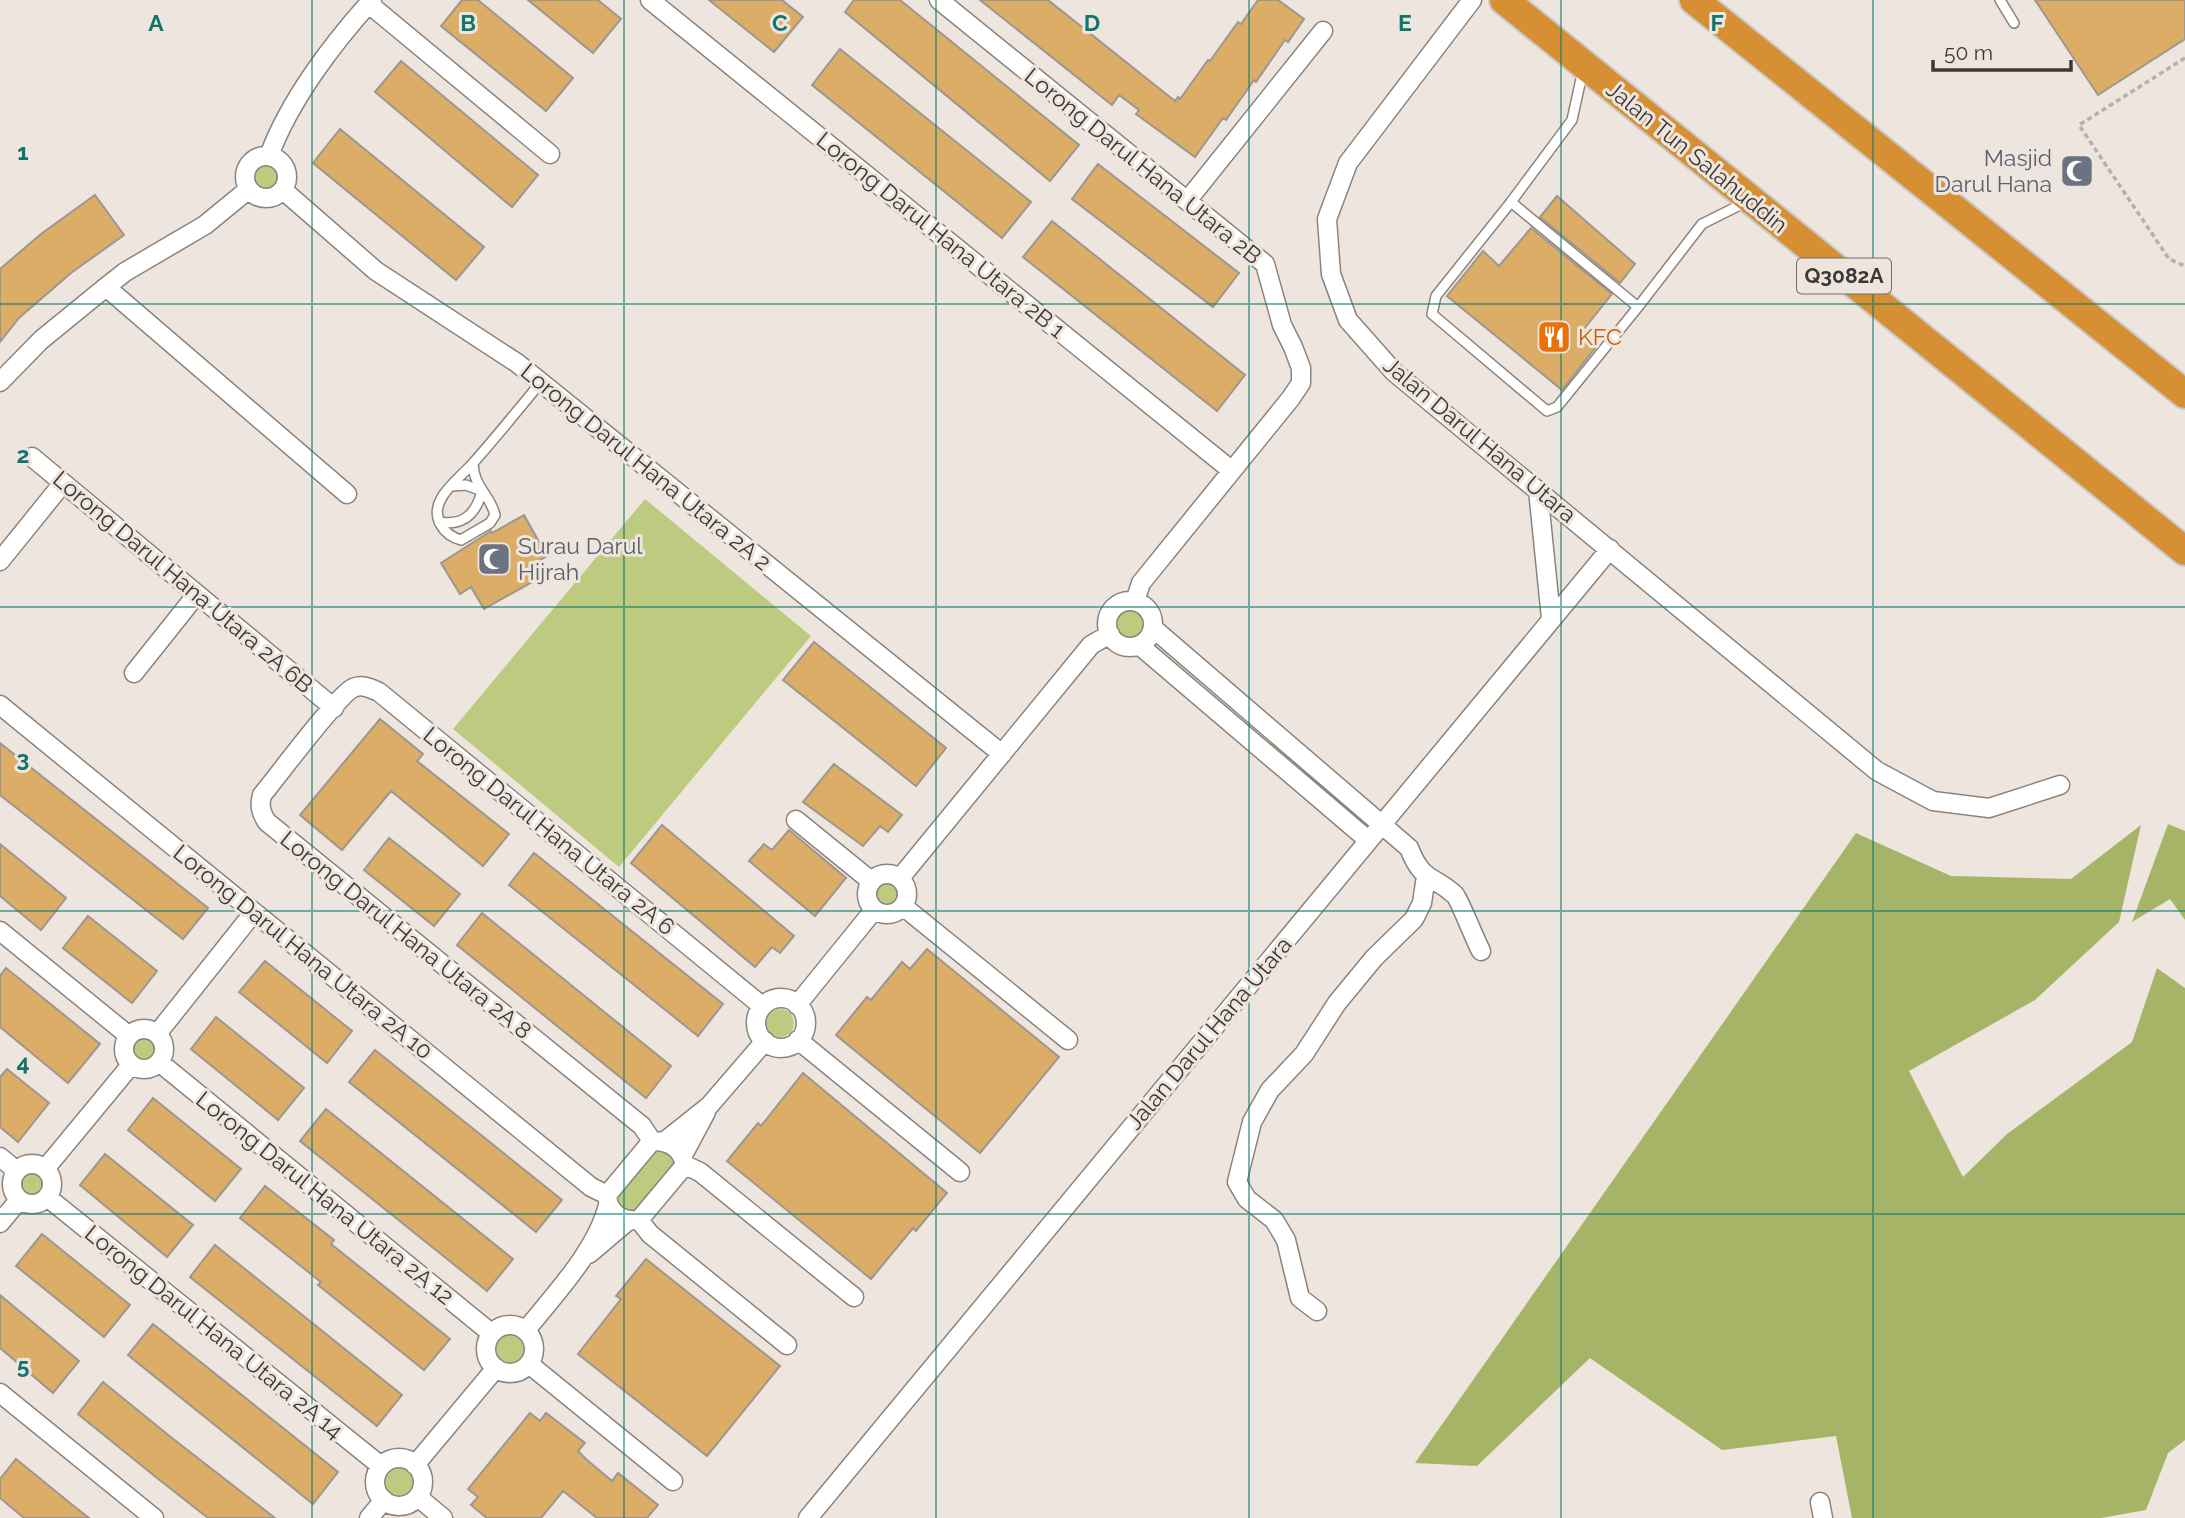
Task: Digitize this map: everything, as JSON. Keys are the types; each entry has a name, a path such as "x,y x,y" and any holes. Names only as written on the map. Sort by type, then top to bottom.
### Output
{"highway":[{"name":"Jalan Tun Salahuddin","path":"1504,0 2185,551"},
{"path":"1694,0 2185,394"}],"street":[{"name":"Lorong Darul Hana Utara 2B 1","path":"650,0 1231,470"},
{"name":"Lorong Darul Hana Utara 2B","path":"939,0 1265,264 1282,325 1301,368 1301,383 1291,398 1141,583 1135,601"},
{"name":"Jalan Darul Hana Utara","path":"1472,0 1348,163 1327,219 1331,274 1348,320 1394,372 1877,771 1933,801 1989,808 2060,785"},
{"path":"269,156 277,134 299,97 371,2 550,154"},
{"path":"1186,201 1323,31"},
{"path":"269,156 284,167 286,180 283,190 268,198 249,189 246,182 247,169 256,159 269,156"},
{"path":"0,382 41,340 125,272 205,225 249,189"},
{"name":"Lorong Darul Hana Utara 2A 2","path":"283,190 376,271 517,363 1002,754"},
{"path":"106,287 347,494"},
{"name":"Lorong Darul Hana Utara 2A 6B","path":"32,457 334,708"},
{"path":"0,561 63,483"},
{"path":"1538,490 1551,618"},
{"name":"Jalan Darul Hana Utara","path":"808,1518 1610,549"},
{"path":"134,673 197,594"},
{"path":"1153,628 1139,645 1123,646 1110,634 1107,623 1112,609 1124,602 1135,601 1150,612 1153,628 1383,823 1409,848 1416,865 1426,876 1457,897 1481,951"},
{"path":"900,878 1091,645 1110,634"},
{"path":"1139,645 1368,840"},
{"name":"Lorong Darul Hana Utara 2A 6","path":"334,708 349,689 368,687 379,692 762,1006"},
{"name":"Lorong Darul Hana Utara 2A 10","path":"0,705 608,1200 617,1216 634,1221 787,1345"},
{"name":"Lorong Darul Hana Utara 2A 8","path":"334,708 262,795 260,805 267,822 658,1141"},
{"path":"796,820 871,881"},
{"path":"882,874 900,878 907,890 904,906 895,913 888,914 874,910 867,893 871,881 882,874"},
{"path":"1317,1311 1300,1298 1286,1240 1275,1220 1247,1199 1237,1182 1241,1160 1252,1122 1270,1090 1304,1054 1337,1003 1374,958 1413,919 1422,903 1426,876"},
{"path":"904,906 1068,1040"},
{"path":"797,1004 874,910"},
{"path":"157,1034 254,912"},
{"path":"0,931 128,1035"},
{"path":"779,998 797,1004 804,1015 805,1023 804,1031 798,1040 787,1047 779,1047 765,1041 756,1027 756,1019 762,1006 779,998"},
{"path":"140,1029 157,1034 164,1046 159,1062 144,1069 131,1065 123,1046 128,1035 140,1029"},
{"path":"798,1040 960,1172"},
{"path":"526,1330 581,1261 606,1214 608,1200 658,1141 709,1106 765,1041"},
{"name":"Lorong Darul Hana Utara 2A 12","path":"159,1062 491,1333"},
{"path":"45,1169 131,1065"},
{"path":"581,1261 634,1221 684,1160 709,1106"},
{"path":"658,1141 854,1297"},
{"path":"0,1157 17,1171"},
{"path":"29,1164 45,1169 52,1184 47,1197 31,1205 19,1200 12,1189 17,1171 29,1164"},
{"name":"Lorong Darul Hana Utara 2A 14","path":"47,1197 381,1466"},
{"path":"0,1223 19,1200"},
{"path":"512,1324 526,1330 535,1345 535,1353 529,1364 512,1373 496,1368 487,1356 486,1348 491,1333 512,1324"},
{"path":"529,1364 673,1481"},
{"path":"415,1465 496,1368"},
{"path":"0,1393 154,1518"},
{"path":"394,1459 409,1460 415,1465 423,1478 418,1497 399,1506 384,1500 376,1488 375,1480 381,1466 394,1459"},
{"path":"418,1497 443,1518"},
{"path":"369,1518 384,1500"}],"lane":[{"path":"2000,0 2014,23"},
{"path":"1584,65 1572,120 1436,296 1432,314 1547,411 1557,407 1702,224 1751,200"},
{"path":"1511,202 1637,307"},
{"path":"473,464 474,477 493,506 495,515 491,523 461,540 450,537 441,527 437,512 441,498 541,382"},
{"path":"452,486 466,485 482,491"},
{"path":"439,522 453,524 474,512 482,491"}],"path":[{"path":"2185,58 2079,125 2169,259 2185,266"}],"green space":[{"path":"266,162 277,166 281,177 277,188 266,192 255,188 251,177 255,166"},
{"path":"645,499 811,636 619,867 453,729"},
{"path":"1130,609 1141,613 1145,624 1141,635 1130,639 1119,635 1115,624 1119,613"},
{"path":"2168,824 2185,831 2185,920 2170,899 2132,922"},
{"path":"2141,825 2119,922 2035,1000 1909,1071 1963,1177 2007,1134 2132,1042 2157,968 2185,988 2185,1440 2168,1453 2146,1510 2101,1518 1852,1518 1836,1436 1722,1450 1590,1358 1477,1466 1415,1463 1856,833 1951,876 2071,879"},
{"path":"887,881 897,885 901,895 897,905 887,909 877,905 873,895 877,885"},
{"path":"780,1009 790,1013 794,1023 790,1033 780,1037 770,1033 766,1023 770,1013"},
{"path":"143,1034 149,1035 157,1043 157,1055 149,1063 143,1064 137,1063 129,1055 128,1049 129,1043 137,1035"},
{"path":"659,1148 671,1153 676,1162 635,1213 623,1208 618,1200 618,1191 653,1150"},
{"path":"32,1169 38,1170 46,1178 46,1190 38,1198 32,1199 26,1198 18,1190 17,1184 18,1178 26,1170"},
{"path":"511,1334 517,1335 525,1343 525,1355 517,1363 511,1364 505,1363 497,1355 496,1349 497,1343 505,1335"},
{"path":"399,1468 409,1472 413,1482 409,1492 399,1496 389,1492 385,1482 389,1472"}],"building":[{"path":"462,0 478,0 573,78 546,111 441,26"},
{"path":"528,0 598,0 621,19 593,53"},
{"path":"709,0 782,0 803,17 774,52"},
{"path":"854,0 900,0 1079,145 1050,181 845,12"},
{"path":"980,0 1048,0 1175,101 1178,97 1180,99 1208,60 1210,61 1238,22 1241,24 1258,0 1278,0 1304,19 1288,42 1285,40 1256,82 1254,80 1226,120 1223,118 1195,157 1136,114 1139,110 1119,95 1112,105"},
{"path":"2035,0 2185,0 2185,39 2098,95"},
{"path":"840,49 1031,202 1002,238 812,85"},
{"path":"401,61 538,175 512,207 375,92"},
{"path":"340,129 484,247 456,280 313,163"},
{"path":"1098,164 1239,273 1213,307 1072,199"},
{"path":"95,195 124,235 71,273 19,318 0,342 0,269 41,234"},
{"path":"1557,196 1635,264 1620,283 1540,217"},
{"path":"1052,221 1245,375 1217,411 1023,257"},
{"path":"1531,228 1612,294 1580,334 1596,347 1562,390 1447,296 1483,251 1499,266"},
{"name":"Surau Darul Hijrah","path":"524,515 547,556 534,564 541,577 484,609 471,587 460,594 441,563 491,531 492,533"},
{"path":"814,642 946,748 916,786 783,680"},
{"path":"380,719 423,754 417,761 509,834 483,866 391,791 342,850 300,815"},
{"path":"0,743 208,908 183,939 0,795"},
{"path":"834,764 902,815 888,832 880,826 863,846 803,802"},
{"path":"662,825 794,936 780,953 772,947 755,967 631,863"},
{"path":"789,830 846,878 815,916 749,861 764,844 772,850"},
{"path":"389,838 460,894 434,926 364,870"},
{"path":"0,844 66,898 41,930 0,896"},
{"path":"534,853 723,1004 698,1036 509,885"},
{"path":"482,913 671,1066 646,1098 457,945"},
{"path":"88,916 157,971 132,1003 63,948"},
{"path":"927,949 1059,1057 980,1153 836,1035 867,997 871,1000 902,962 910,969"},
{"path":"265,961 352,1031 327,1063 239,992"},
{"path":"6,968 100,1044 68,1083 0,1027 0,976"},
{"path":"216,1017 304,1088 278,1120 191,1049"},
{"path":"375,1050 562,1200 536,1232 349,1082"},
{"path":"7,1069 49,1103 18,1142 0,1127 0,1077"},
{"path":"803,1073 947,1193 916,1231 913,1228 871,1279 727,1161 758,1123 761,1126"},
{"path":"153,1098 241,1169 215,1201 128,1130"},
{"path":"326,1109 513,1259 487,1291 300,1141"},
{"path":"105,1154 193,1225 167,1257 80,1185"},
{"path":"265,1186 334,1240 331,1244 450,1339 424,1370 318,1285 321,1282 240,1218"},
{"path":"42,1234 130,1305 104,1337 16,1266"},
{"path":"215,1245 402,1395 377,1426 190,1277"},
{"path":"646,1259 780,1366 707,1456 578,1354 621,1299 616,1296"},
{"path":"0,1295 79,1361 53,1393 0,1348"},
{"path":"153,1324 338,1472 313,1504 128,1355"},
{"path":"103,1382 275,1518 208,1518 157,1478 78,1414"},
{"path":"530,1413 540,1421 546,1413 585,1443 578,1451 612,1481 618,1473 658,1505 647,1518 597,1518 563,1491 541,1518 487,1518 471,1505 478,1497 468,1489"},
{"path":"16,1459 89,1518 24,1518 0,1498 0,1479"}],"place":[{"name":"Masjid Darul Hana","path":"2077,171"},
{"name":"KFC","path":"1554,337"},
{"name":"Surau Darul Hijrah","path":"494,559"}]}
